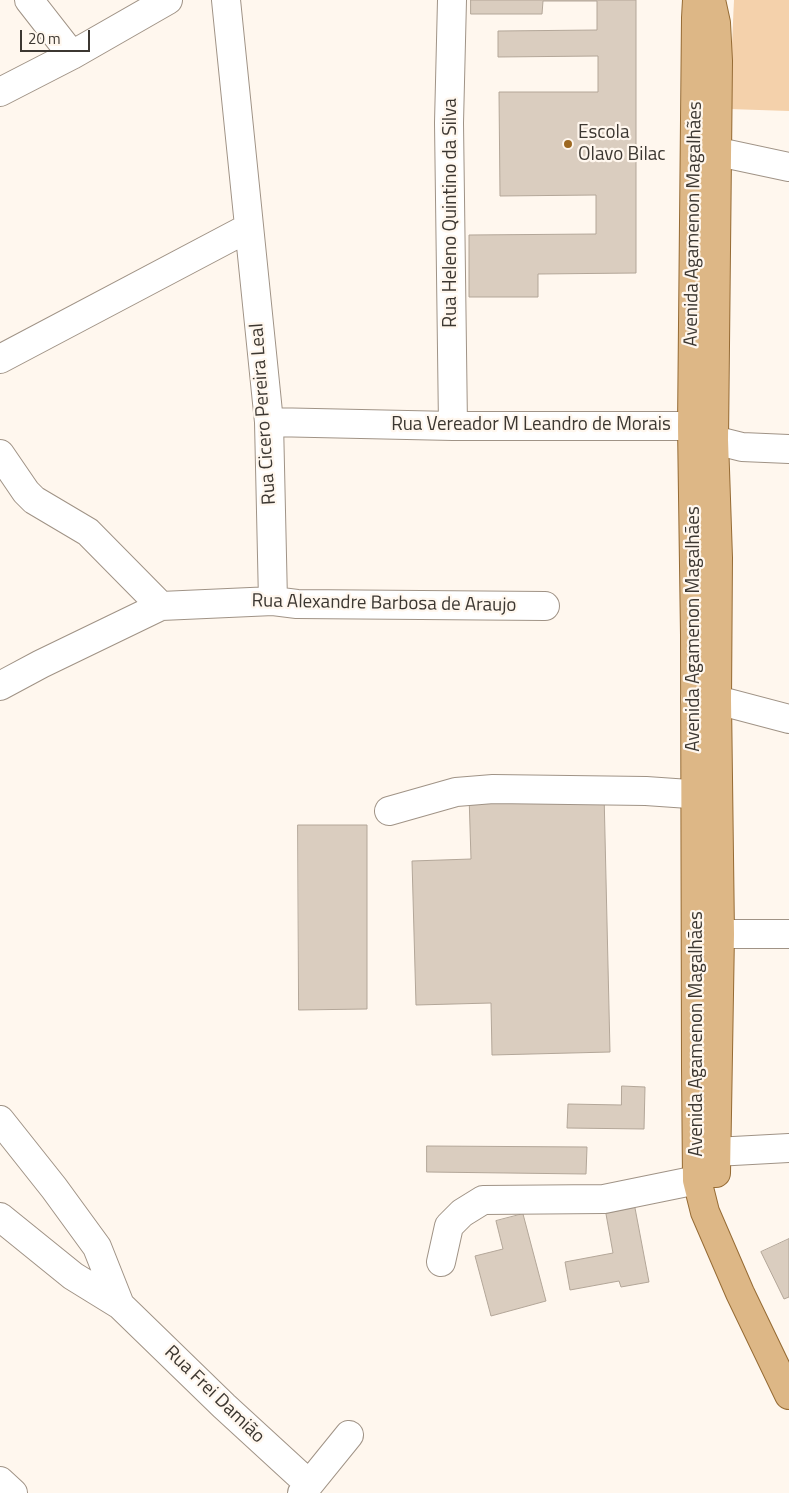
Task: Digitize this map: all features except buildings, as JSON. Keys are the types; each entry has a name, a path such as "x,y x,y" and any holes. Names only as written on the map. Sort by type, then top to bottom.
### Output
{"main road":[{"name":"Avenida Agamenon Magalhães","path":"697,0 706,149 703,433 707,636 706,795 708,934 706,1151 716,1196 724,1254"},
{"name":"Avenida Agamenon Magalhães","path":"706,149 718,61 716,24 711,0"},
{"name":"Avenida Agamenon Magalhães","path":"706,1151 698,1180 705,1212 740,1294 789,1395"}],"street":[{"path":"30,0 72,55"},
{"path":"0,92 72,55 168,0"},
{"name":"Rua Cicero Pereira Leal","path":"226,0 269,422 273,601"},
{"name":"Rua Heleno Quintino da Silva","path":"452,0 449,123 453,426"},
{"path":"706,149 789,167"},
{"path":"0,358 248,228"},
{"name":"Rua Vereador M Leandro de Morais","path":"269,422 703,433 742,446 789,448"},
{"path":"0,454 26,492 34,500 88,532 162,606 41,664 0,686"},
{"name":"Rua Alexandre Barbosa de Araujo","path":"162,606 273,601 297,604 545,606"},
{"path":"706,700 789,719"},
{"path":"389,811 456,792 493,789 646,791 706,795"},
{"path":"708,934 789,934"},
{"name":"Rua Frei Damião","path":"0,1120 54,1188 97,1247 120,1305"},
{"path":"706,1151 789,1148"},
{"path":"441,1262 448,1226 462,1213 483,1200 604,1199 698,1180"},
{"name":"Rua Frei Damião","path":"0,1217 73,1276 120,1305 306,1489"},
{"path":"306,1489 349,1435"},
{"path":"0,1481 13,1493"}],"shaded area":[{"path":"734,0 789,0 789,111 729,109"}],"place":[{"name":"Escola Olavo Bilac","path":"568,144"}]}
